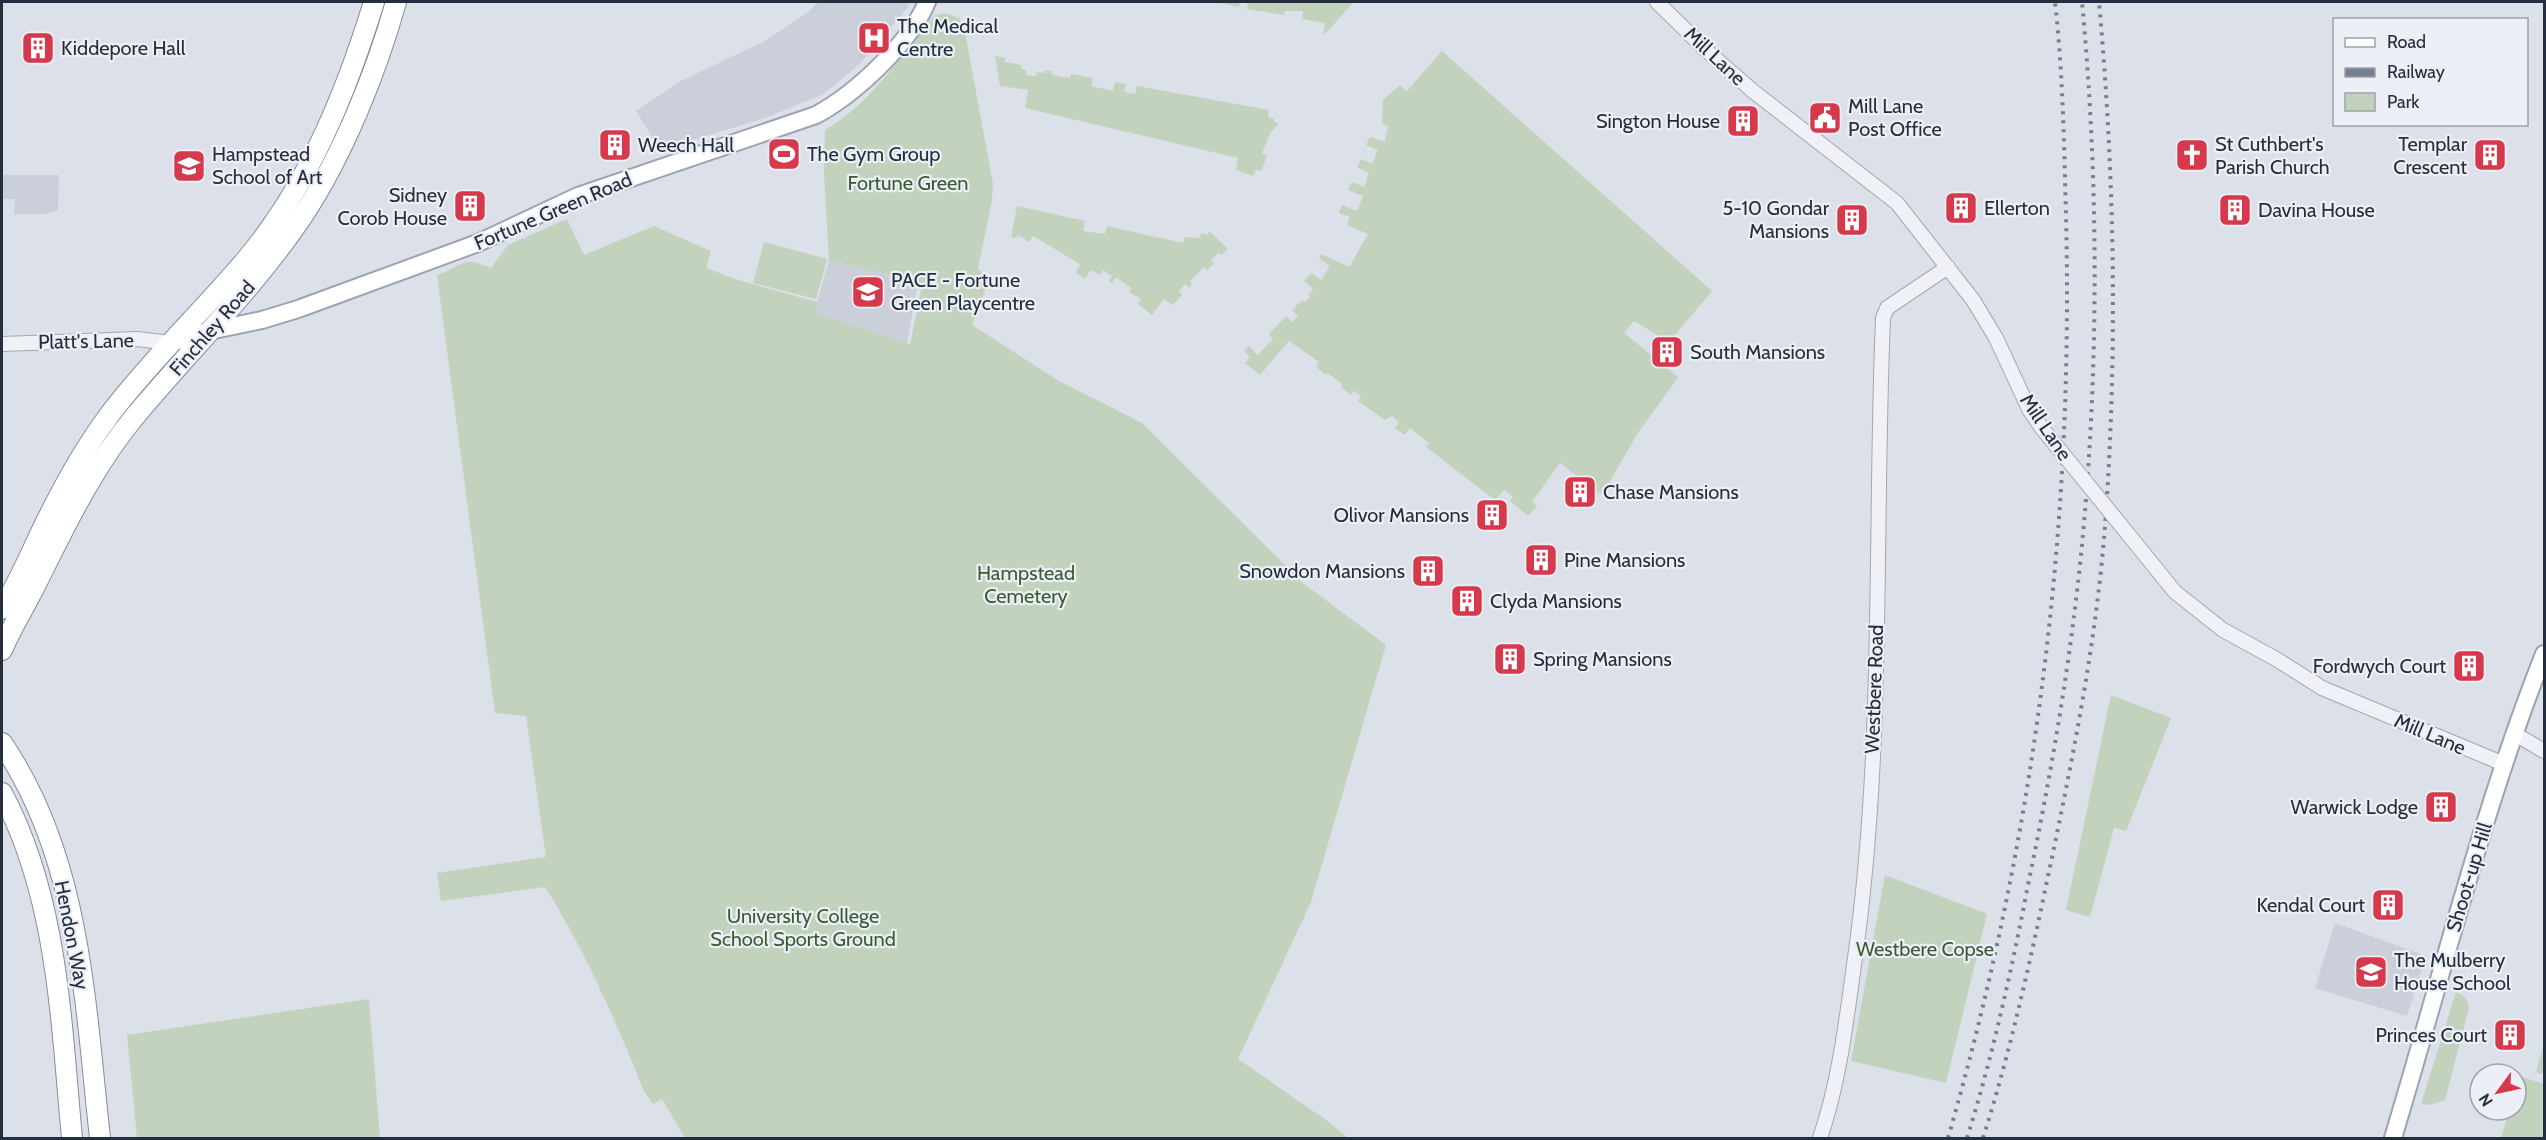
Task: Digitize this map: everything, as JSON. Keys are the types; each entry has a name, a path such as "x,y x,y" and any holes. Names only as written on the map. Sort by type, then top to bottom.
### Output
{"highway":[{"name":"Finchley Road","path":"2,609 31,558 50,514 84,454 110,415 246,260 285,206 337,106 374,2"},
{"name":"Finchley Road","path":"4,642 66,522 100,465 136,415 283,242 319,188 355,114 396,2"},
{"name":"Hendon Way","path":"2,743 38,807 66,894 78,947 100,1138"},
{"name":"Hendon Way","path":"2,793 21,834 50,938 56,974 72,1138"}],"main road":[{"name":"Fortune Green Road","path":"171,344 209,331 262,320 298,309 478,243 578,196 816,116 845,97 877,68 920,18 927,2"},
{"name":"Shoot-up Hill","path":"2393,1138 2468,877 2504,764 2544,654"}],"street":[{"name":"Mill Lane","path":"1657,2 1707,51 1754,92 1897,203 1973,300 1996,338 2029,409 2041,427 2175,592 2223,630 2322,688 2504,764"},
{"name":"Westbere Road","path":"1820,1138 1828,1115 1849,1004 1868,855 1878,597 1883,318 1887,308 1947,267"},
{"name":"Platt's Lane","path":"2,344 137,339 171,344"},
{"path":"2515,734 2544,751"}],"shaded area":[{"path":"818,2 910,2 860,64 822,95 765,118 660,150 636,111 681,81 765,41 807,13"},
{"path":"2,175 59,175 58,210 45,214 14,214 15,199 2,199"},
{"name":"PACE - Fortune Green Playcentre","path":"829,260 918,282 907,343 814,313"},
{"name":"The Mulberry House School","path":"2335,923 2426,956 2407,1016 2315,988"}],"green space":[{"path":"1214,2 1240,2 1239,7"},
{"path":"1240,2 1354,2 1323,36 1325,23 1302,19 1303,11 1285,11 1284,15 1247,9 1248,3"},
{"path":"945,13 959,18 964,27 993,184 992,200 978,268 989,280 972,325 1059,381 1142,423 1304,584 1386,645 1311,902 1238,1059 1348,1138 685,1138 662,1099 653,1104 644,1091 599,987 545,887 441,901 437,873 546,857 526,716 495,713 437,275 467,262 491,268 508,245 567,219 584,255 654,226 711,251 706,268 741,281 817,302 815,313 910,344 922,286 918,282 829,260 824,173 825,130 858,106 885,77 935,15"},
{"path":"1442,51 1712,291 1669,342 1634,321 1624,333 1678,377 1636,436 1602,495 1560,463 1532,502 1537,506 1528,516 1510,501 1513,497 1504,490 1495,500 1426,447 1429,443 1410,428 1405,435 1395,428 1399,422 1392,416 1385,420 1358,401 1361,397 1354,391 1351,395 1328,373 1326,375 1316,367 1319,362 1289,341 1260,375 1245,363 1250,357 1244,351 1249,346 1258,355 1273,339 1269,334 1286,316 1292,322 1298,316 1292,310 1302,300 1305,302 1310,297 1308,294 1313,289 1304,281 1311,273 1321,280 1330,266 1319,258 1321,254 1349,267 1368,234 1347,225 1350,217 1339,213 1342,205 1357,211 1363,196 1348,190 1352,182 1364,187 1369,173 1357,167 1361,159 1372,164 1378,150 1366,145 1370,137 1385,142 1388,126 1382,123 1383,100 1400,85 1407,91"},
{"path":"995,56 1005,58 1005,62 1022,65 1021,69 1026,70 1026,75 1036,76 1037,72 1052,71 1052,75 1070,78 1071,74 1093,78 1091,86 1113,91 1115,82 1126,84 1124,92 1135,94 1137,86 1269,110 1268,117 1274,119 1278,125 1271,132 1262,153 1267,156 1261,171 1256,170 1253,176 1236,170 1238,158 1025,108 1028,90 1000,86"},
{"path":"1017,206 1085,221 1083,231 1105,234 1107,226 1183,243 1185,237 1200,238 1201,233 1208,235 1209,231 1228,249 1221,255 1218,253 1211,260 1214,263 1207,270 1204,267 1190,281 1192,284 1189,288 1185,284 1179,291 1182,295 1173,305 1164,299 1152,315 1138,304 1141,299 1129,292 1131,288 1116,277 1112,283 1109,281 1112,276 1103,270 1100,275 1090,270 1085,279 1076,273 1080,264 1033,236 1029,242 1018,235 1016,238 1011,237"},
{"path":"764,242 827,259 816,299 753,283"},
{"path":"2111,695 2171,718 2126,831 2114,828 2090,917 2066,910"},
{"name":"Westbere Copse","path":"1885,875 1987,914 1946,1083 1851,1061"},
{"path":"2456,992 2462,994 2469,1008 2445,1100 2429,1105 2421,1104"},
{"path":"369,999 380,1138 137,1138 127,1035"},
{"path":"2544,1042 2544,1075 2536,1072"},
{"path":"2528,1079 2544,1084 2544,1138 2501,1138 2506,1122 2528,1122"}],"railway":[{"path":"1948,1138 1978,1025 2004,911 2026,796 2043,681 2055,566 2063,450 2067,333 2064,135 2055,2"},
{"path":"1967,1138 1986,1073 2017,941 2053,756 2077,595 2091,418 2095,278 2092,139 2082,2"},
{"path":"1983,1138 2018,1013 2046,886 2080,713 2100,583 2111,405 2113,270 2108,136 2099,2"}],"place":[{"name":"The Medical Centre","path":"874,38"},
{"name":"Kiddepore Hall","path":"38,48"},
{"name":"Mill Lane Post Office","path":"1825,118"},
{"name":"Sington House","path":"1743,121"},
{"name":"Weech Hall","path":"615,145"},
{"name":"The Gym Group","path":"784,154"},
{"name":"St Cuthbert's Parish Church","path":"2192,155"},
{"name":"Templar Crescent","path":"2490,155"},
{"name":"Hampstead School of Art","path":"189,166"},
{"name":"Sidney Corob House","path":"470,206"},
{"name":"Ellerton","path":"1961,208"},
{"name":"Davina House","path":"2235,210"},
{"name":"5-10 Gondar Mansions","path":"1852,220"},
{"name":"PACE - Fortune Green Playcentre","path":"868,292"},
{"name":"South Mansions","path":"1667,352"},
{"name":"Chase Mansions","path":"1580,492"},
{"name":"Olivor Mansions","path":"1492,515"},
{"name":"Pine Mansions","path":"1541,560"},
{"name":"Snowdon Mansions","path":"1428,571"},
{"name":"Clyda Mansions","path":"1467,601"},
{"name":"Spring Mansions","path":"1510,659"},
{"name":"Fordwych Court","path":"2469,666"},
{"name":"Warwick Lodge","path":"2441,807"},
{"name":"Kendal Court","path":"2388,905"},
{"name":"The Mulberry House School","path":"2371,972"},
{"name":"Princes Court","path":"2510,1035"}],"park label":[{"name":"Fortune Green","path":"908,183"},
{"name":"Hampstead Cemetery","path":"1026,584"},
{"name":"University College School Sports Ground","path":"803,928"}]}
